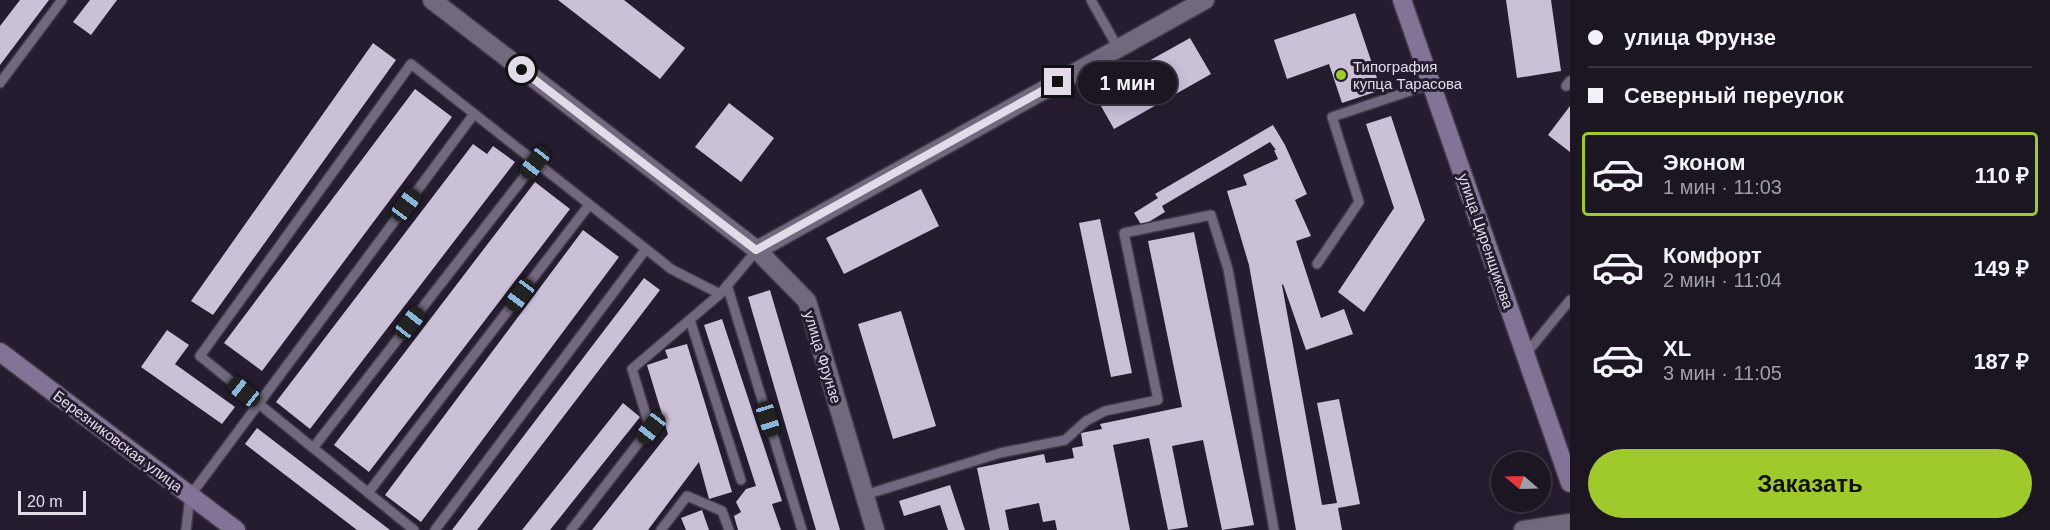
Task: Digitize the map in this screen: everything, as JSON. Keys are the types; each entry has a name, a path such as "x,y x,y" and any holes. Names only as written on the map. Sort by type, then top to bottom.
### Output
{"street":[{"name":"улица Фрунзе","path":"432,0 756,250 807,301 875,530"},
{"path":"756,250 1205,0"},
{"name":"улица Циренщикова","path":"1402,0 1570,483"},
{"name":"Березниковская улица","path":"0,352 236,530"},
{"path":"1523,530 1570,523"}],"lane":[{"path":"0,83 62,0"},
{"path":"1091,0 1118,48"},
{"path":"414,530 200,356 411,64 671,269 720,294"},
{"path":"1317,264 1359,202 1332,117 1431,84"},
{"path":"186,530 190,496 474,114"},
{"path":"313,448 535,163"},
{"path":"368,493 589,205"},
{"path":"865,495 1000,453 1065,440 1086,421 1105,411 1158,400 1124,233 1211,216 1228,269 1274,530"},
{"path":"435,530 646,249"},
{"path":"571,530 651,428 632,369 720,294 756,250"},
{"path":"727,285 802,530"},
{"path":"1526,355 1570,300"},
{"path":"690,320 741,480"},
{"path":"661,530 687,496 723,511 729,530"}],"building":[{"path":"20,0 49,0 0,65 0,26"},
{"path":"90,0 117,0 91,35 73,22"},
{"path":"558,0 624,0 685,48 660,79"},
{"path":"1506,0 1551,0 1561,71 1517,78"},
{"path":"1355,13 1381,90 1342,103 1329,64 1287,79 1274,40"},
{"path":"1190,38 1211,74 1114,129 1093,92"},
{"path":"373,43 396,60 213,315 191,301"},
{"path":"415,89 452,117 262,371 224,343"},
{"path":"729,103 774,138 741,182 695,147"},
{"path":"1570,106 1570,152 1548,135"},
{"path":"1391,116 1425,220 1364,312 1338,292 1394,208 1366,124"},
{"path":"1273,125 1285,145 1307,194 1295,200 1311,236 1296,241 1321,318 1344,309 1353,334 1306,350 1282,285 1322,505 1337,503 1317,403 1339,399 1360,504 1338,508 1342,530 1296,530 1249,265 1227,191 1247,185 1243,175 1278,159 1274,150 1276,150 1270,142 1162,206 1165,212 1142,226 1134,213 1158,198 1155,194"},
{"path":"473,144 487,154 493,146 515,162 310,429 276,402"},
{"path":"535,182 570,209 369,472 334,445"},
{"path":"921,189 939,226 844,274 826,238"},
{"path":"1100,219 1132,373 1111,377 1079,223"},
{"path":"583,230 619,257 421,522 385,495"},
{"path":"1194,232 1254,525 1222,530 1203,440 1172,446 1188,527 1168,530 1149,438 1113,445 1130,530 1057,530 1055,520 1043,522 1039,503 1005,510 1009,530 990,530 977,468 1044,454 1046,463 1074,458 1072,448 1083,446 1081,433 1102,429 1100,424 1182,407 1148,241"},
{"path":"644,278 660,290 477,530 452,530"},
{"path":"770,290 840,530 816,530 748,297"},
{"path":"901,311 936,426 893,439 858,324"},
{"path":"722,319 782,501 772,504 781,530 738,530 734,516 741,512 736,502 746,489 756,486 704,325"},
{"path":"167,330 189,345 175,364 235,407 222,424 141,367"},
{"path":"687,344 732,492 709,499 699,462 648,530 592,530 668,434 647,365 668,358 665,350"},
{"path":"623,403 640,417 550,530 522,530"},
{"path":"257,428 390,530 357,530 245,444"},
{"path":"950,485 965,530 948,530 940,505 904,516 899,501"},
{"path":"702,510 709,530 686,530 681,518"}],"place":[{"name":"Типография купца Тарасова","path":"1341,75"}],"route":[{"path":"522,70 756,250 1058,82"}]}
